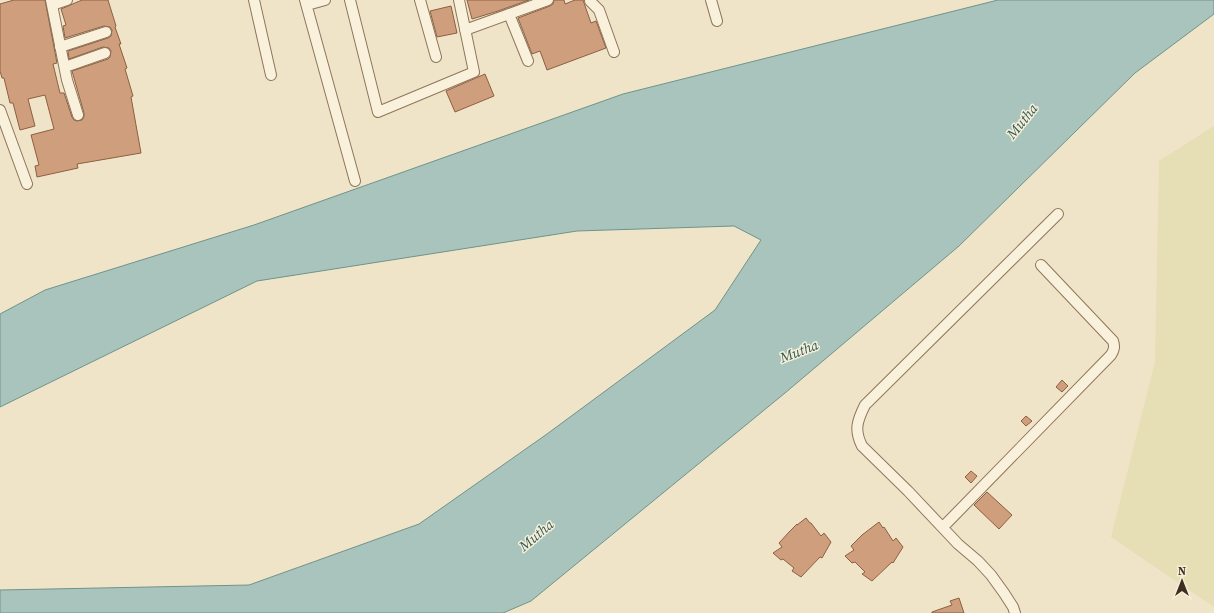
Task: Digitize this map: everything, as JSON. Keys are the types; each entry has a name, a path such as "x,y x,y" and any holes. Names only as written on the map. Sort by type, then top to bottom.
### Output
{"street":[{"path":"67,0 51,3 64,67 78,115"},
{"path":"254,0 271,75"},
{"path":"325,0 306,3 355,181"},
{"path":"350,0 378,112 474,72 459,0"},
{"path":"420,0 436,57"},
{"path":"465,30 548,0"},
{"path":"590,0 599,10 614,52"},
{"path":"711,0 717,21"},
{"path":"509,14 528,61"},
{"path":"60,47 106,32"},
{"path":"64,67 105,53"},
{"path":"0,110 27,184"},
{"path":"1015,613 1013,607 991,575 978,561 958,544 908,491 862,446 858,439 857,429 859,418 865,405 1058,214"},
{"path":"943,527 1113,352 1114,348 1112,341 1041,266"}],"shaded area":[{"path":"1214,126 1214,607 1111,537 1155,362 1159,161"}],"water":[{"name":"Mutha","path":"998,0 1214,0 1214,14 1135,73 959,246 785,393 531,601 503,613 0,613 0,590 249,585 419,524 547,434 715,310 761,240 734,226 577,231 257,281 0,407 0,314 45,290 254,225 623,94"}],"building":[{"path":"14,0 45,0 57,63 53,64 60,93 64,93 72,117 77,121 82,120 84,113 72,71 108,59 111,51 109,48 103,47 69,59 68,51 108,38 111,36 112,30 110,27 104,26 65,38 63,26 66,25 61,9 82,0 108,0 121,44 119,44 127,68 125,69 133,96 131,97 141,153 77,164 78,168 37,177 35,166 39,165 31,135 54,129 45,95 28,99 35,126 20,130 13,103 10,103 4,78 2,78 0,71 0,4"},
{"path":"467,0 529,0 472,19"},
{"path":"554,0 564,0 565,4 575,0 583,0 591,23 596,21 606,48 547,70 540,51 532,54 518,18 550,6 553,4"},
{"path":"451,6 457,33 437,37 430,11"},
{"path":"485,74 494,96 455,112 446,91"},
{"path":"1062,380 1068,386 1062,392 1056,387"},
{"path":"1026,416 1032,421 1026,426 1021,421"},
{"path":"971,471 977,476 971,483 965,477"},
{"path":"987,492 1012,515 999,529 974,505"},
{"path":"806,518 821,536 824,533 831,542 822,558 820,557 801,577 792,571 794,568 773,553 782,547 779,543 790,531"},
{"path":"879,522 893,541 896,538 903,547 893,563 892,562 872,581 862,574 865,572 855,562 852,563 845,556 854,550 851,546 862,535"},
{"path":"959,598 964,613 932,613 952,605 950,601"}]}
